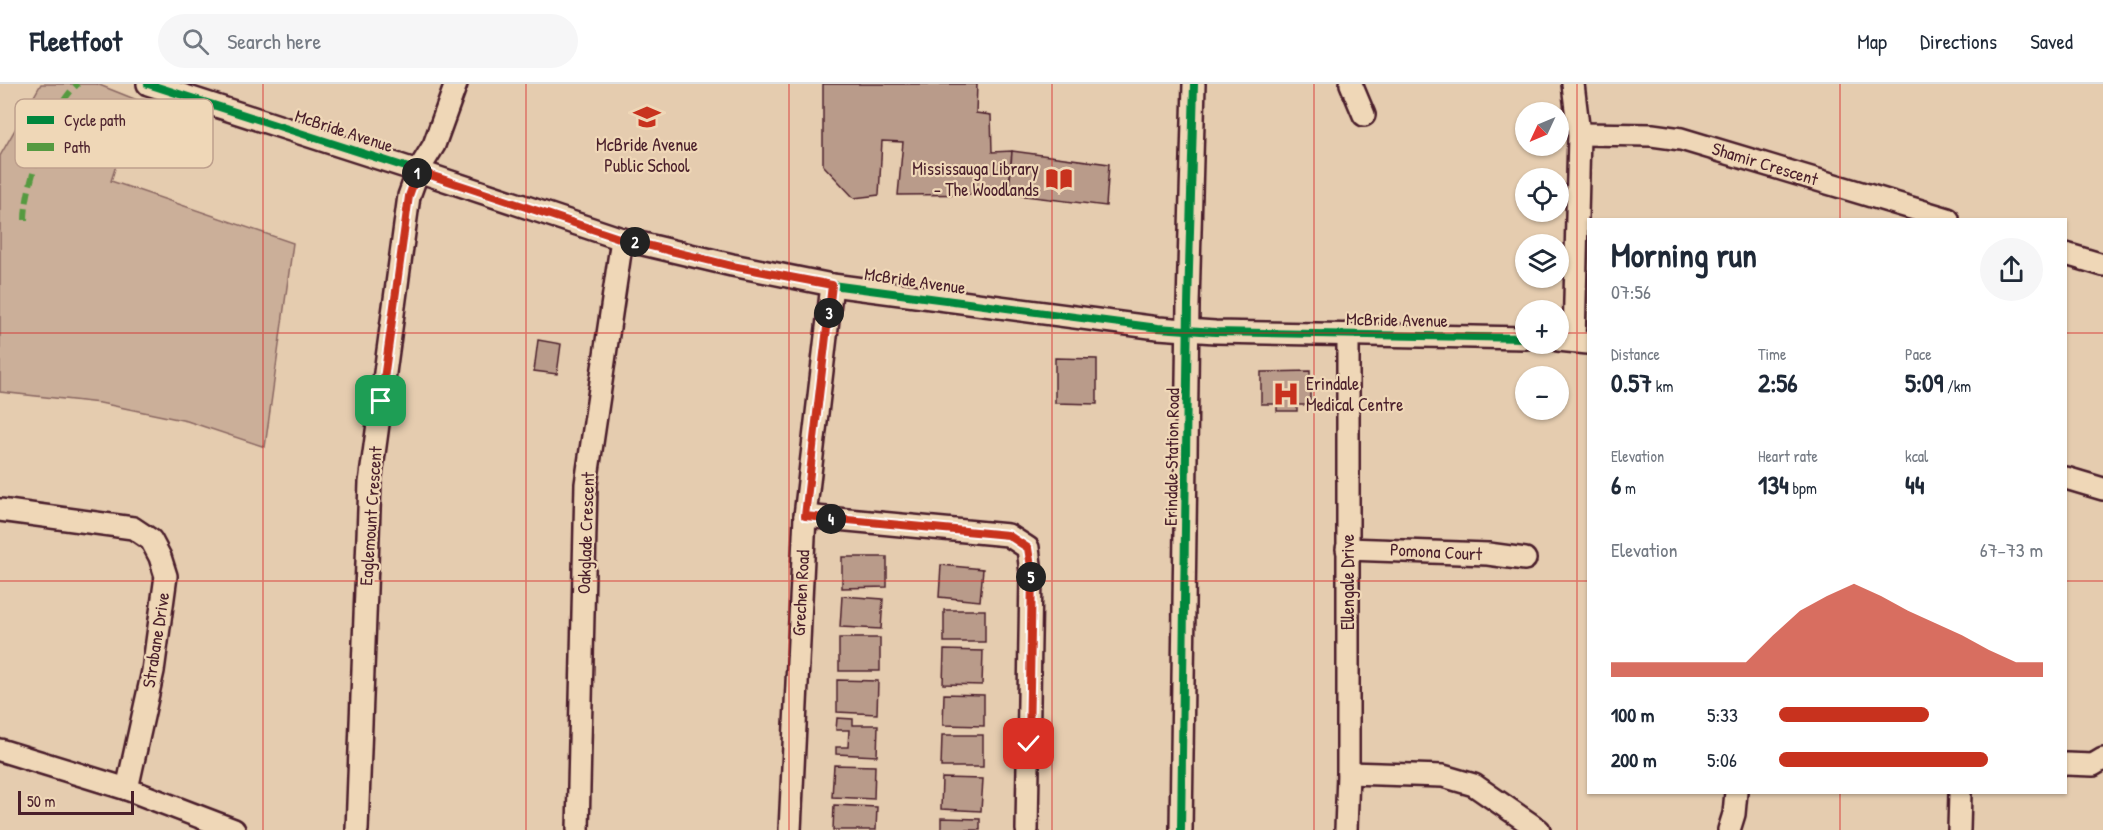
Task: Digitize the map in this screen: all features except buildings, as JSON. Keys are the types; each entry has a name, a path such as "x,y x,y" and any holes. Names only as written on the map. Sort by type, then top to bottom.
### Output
{"street":[{"name":"McBride Avenue","path":"148,84 195,99"},
{"name":"Eaglemount Crescent","path":"357,830 370,483 409,196 418,171 434,145 456,84"},
{"name":"Erindale Station Road","path":"1181,830 1188,305 1194,84"},
{"path":"1351,84 1364,115"},
{"path":"1573,84 1579,134 1574,341"},
{"name":"McBride Avenue","path":"213,105 622,239 732,266 832,285 1158,328 1515,338"},
{"name":"Shamir Crescent","path":"1579,134 1652,135 1681,139 1945,218"},
{"name":"Oakglade Crescent","path":"578,830 585,484 622,239"},
{"path":"2067,254 2103,266"},
{"name":"Grechen Road","path":"790,830 805,516 832,285"},
{"name":"Ellengale Drive","path":"1346,830 1348,334"},
{"path":"2067,478 2103,489"},
{"name":"Strabane Drive","path":"0,510 133,528 151,540 160,557 166,576 153,670 127,789"},
{"path":"805,516 1008,535 1028,548 1032,573 1028,830"},
{"name":"Pomona Court","path":"1347,549 1488,554 1525,559"},
{"path":"0,750 127,789 234,830"},
{"path":"2067,764 2093,765 2103,759"},
{"path":"1348,773 1443,776 1474,785 1539,830"},
{"path":"1729,830 1734,814 1736,794"},
{"path":"1959,830 1960,794"}],"shaded area":[{"path":"41,84 97,84 134,99 32,99"},
{"path":"15,130 15,168 115,168 111,181 293,243 265,447 187,421 100,403 0,392 0,156"}],"marked path":[{"path":"65,99 78,84"},
{"path":"25,220 29,188 35,168"}],"cycle path":[{"path":"148,84 195,99"},
{"path":"1181,830 1188,305 1194,84"},
{"path":"213,105 622,239 732,265 832,285 1158,328 1215,332 1515,338"}],"place":[{"name":"McBride Avenue Public School","path":"647,117"},
{"name":"Mississauga Library - The Woodlands","path":"1059,179"},
{"name":"Erindale Medical Centre","path":"1286,394"}],"route":[{"path":"381,401 409,196 418,171 622,239 732,266 832,285 805,516 1008,535 1028,548 1032,573 1029,744"}]}
